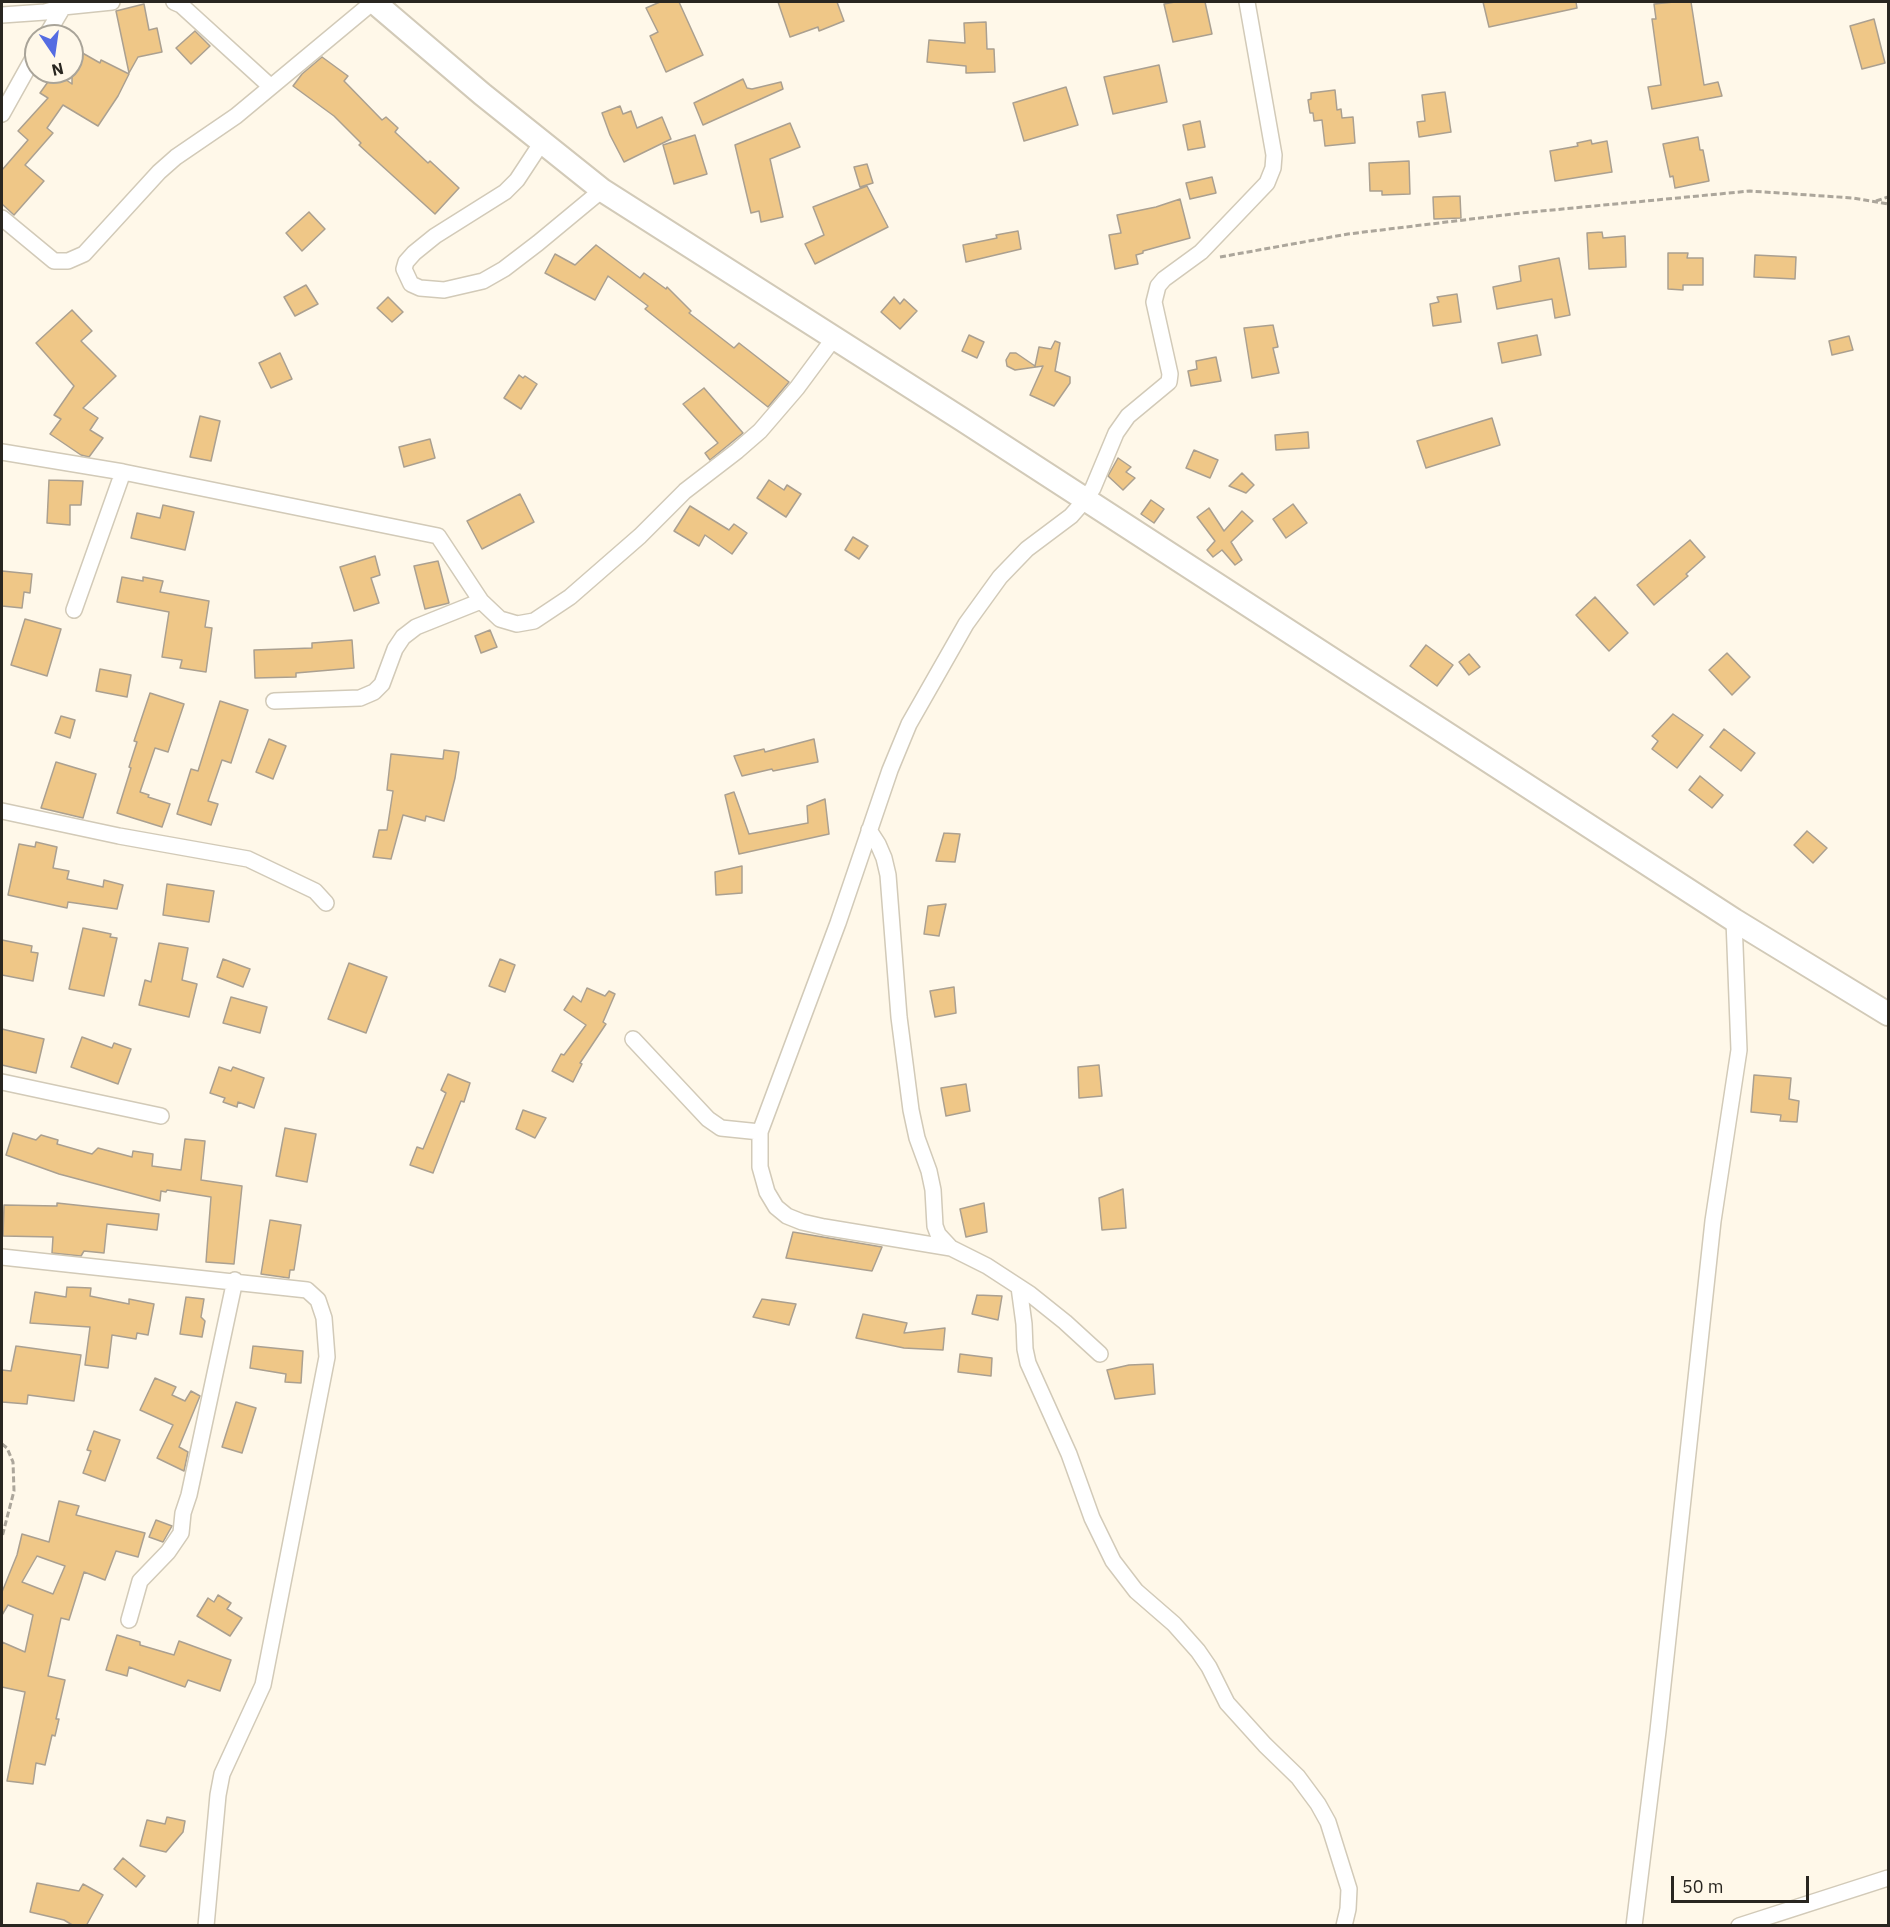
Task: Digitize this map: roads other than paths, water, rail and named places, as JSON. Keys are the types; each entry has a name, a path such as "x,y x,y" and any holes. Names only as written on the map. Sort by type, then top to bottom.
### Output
{"street":[{"path":"2,15 45,12 65,4 112,2"},
{"path":"174,2 181,5 270,86"},
{"path":"2,218 54,261 68,261 84,254 167,164 236,116 374,2 602,189 1734,920 1888,1014"},
{"path":"951,1248 824,1227 787,1216 776,1207 767,1192 760,1167 760,1132 909,724 966,624 1000,577 1027,549 1071,516 1085,500 1093,488 1116,433 1128,416 1169,382 1170,374 1155,312 1155,293 1164,279 1187,263 1267,183 1273,168 1274,155 1247,2"},
{"path":"53,24 65,4"},
{"path":"2,114 24,75"},
{"path":"542,142 517,180 505,192 435,237 406,261 404,269 411,284 420,288 444,290 483,281 504,269 538,243 602,189"},
{"path":"2,452 123,472 438,536 481,601 500,620 517,624 534,621 570,597 640,536 685,491 760,431 797,388 834,338"},
{"path":"74,610 123,472"},
{"path":"274,701 360,698 374,692 382,684 395,649 403,637 416,627 481,601"},
{"path":"2,811 119,836 248,859 315,891 326,903"},
{"path":"869,830 884,858 888,875 899,1017 911,1110 933,1190 935,1226 942,1240 951,1248 987,1266 1019,1287 1065,1322 1100,1354"},
{"path":"1634,1926 1658,1731 1713,1221 1739,1050 1734,920"},
{"path":"633,1039 708,1119 722,1128 760,1132"},
{"path":"2,1082 161,1116"},
{"path":"2,1257 75,1266 236,1280 307,1290 318,1300 324,1318 327,1358 263,1685 222,1774 206,1926"},
{"path":"129,1620 140,1581 168,1552 181,1533 183,1513 189,1496 236,1280"},
{"path":"1019,1287 1028,1363 1069,1454 1092,1518 1113,1560 1136,1591 1174,1624 1198,1650 1227,1703 1298,1777 1318,1804 1328,1822 1349,1889 1344,1926"},
{"path":"1739,1926 1888,1878"}]}
